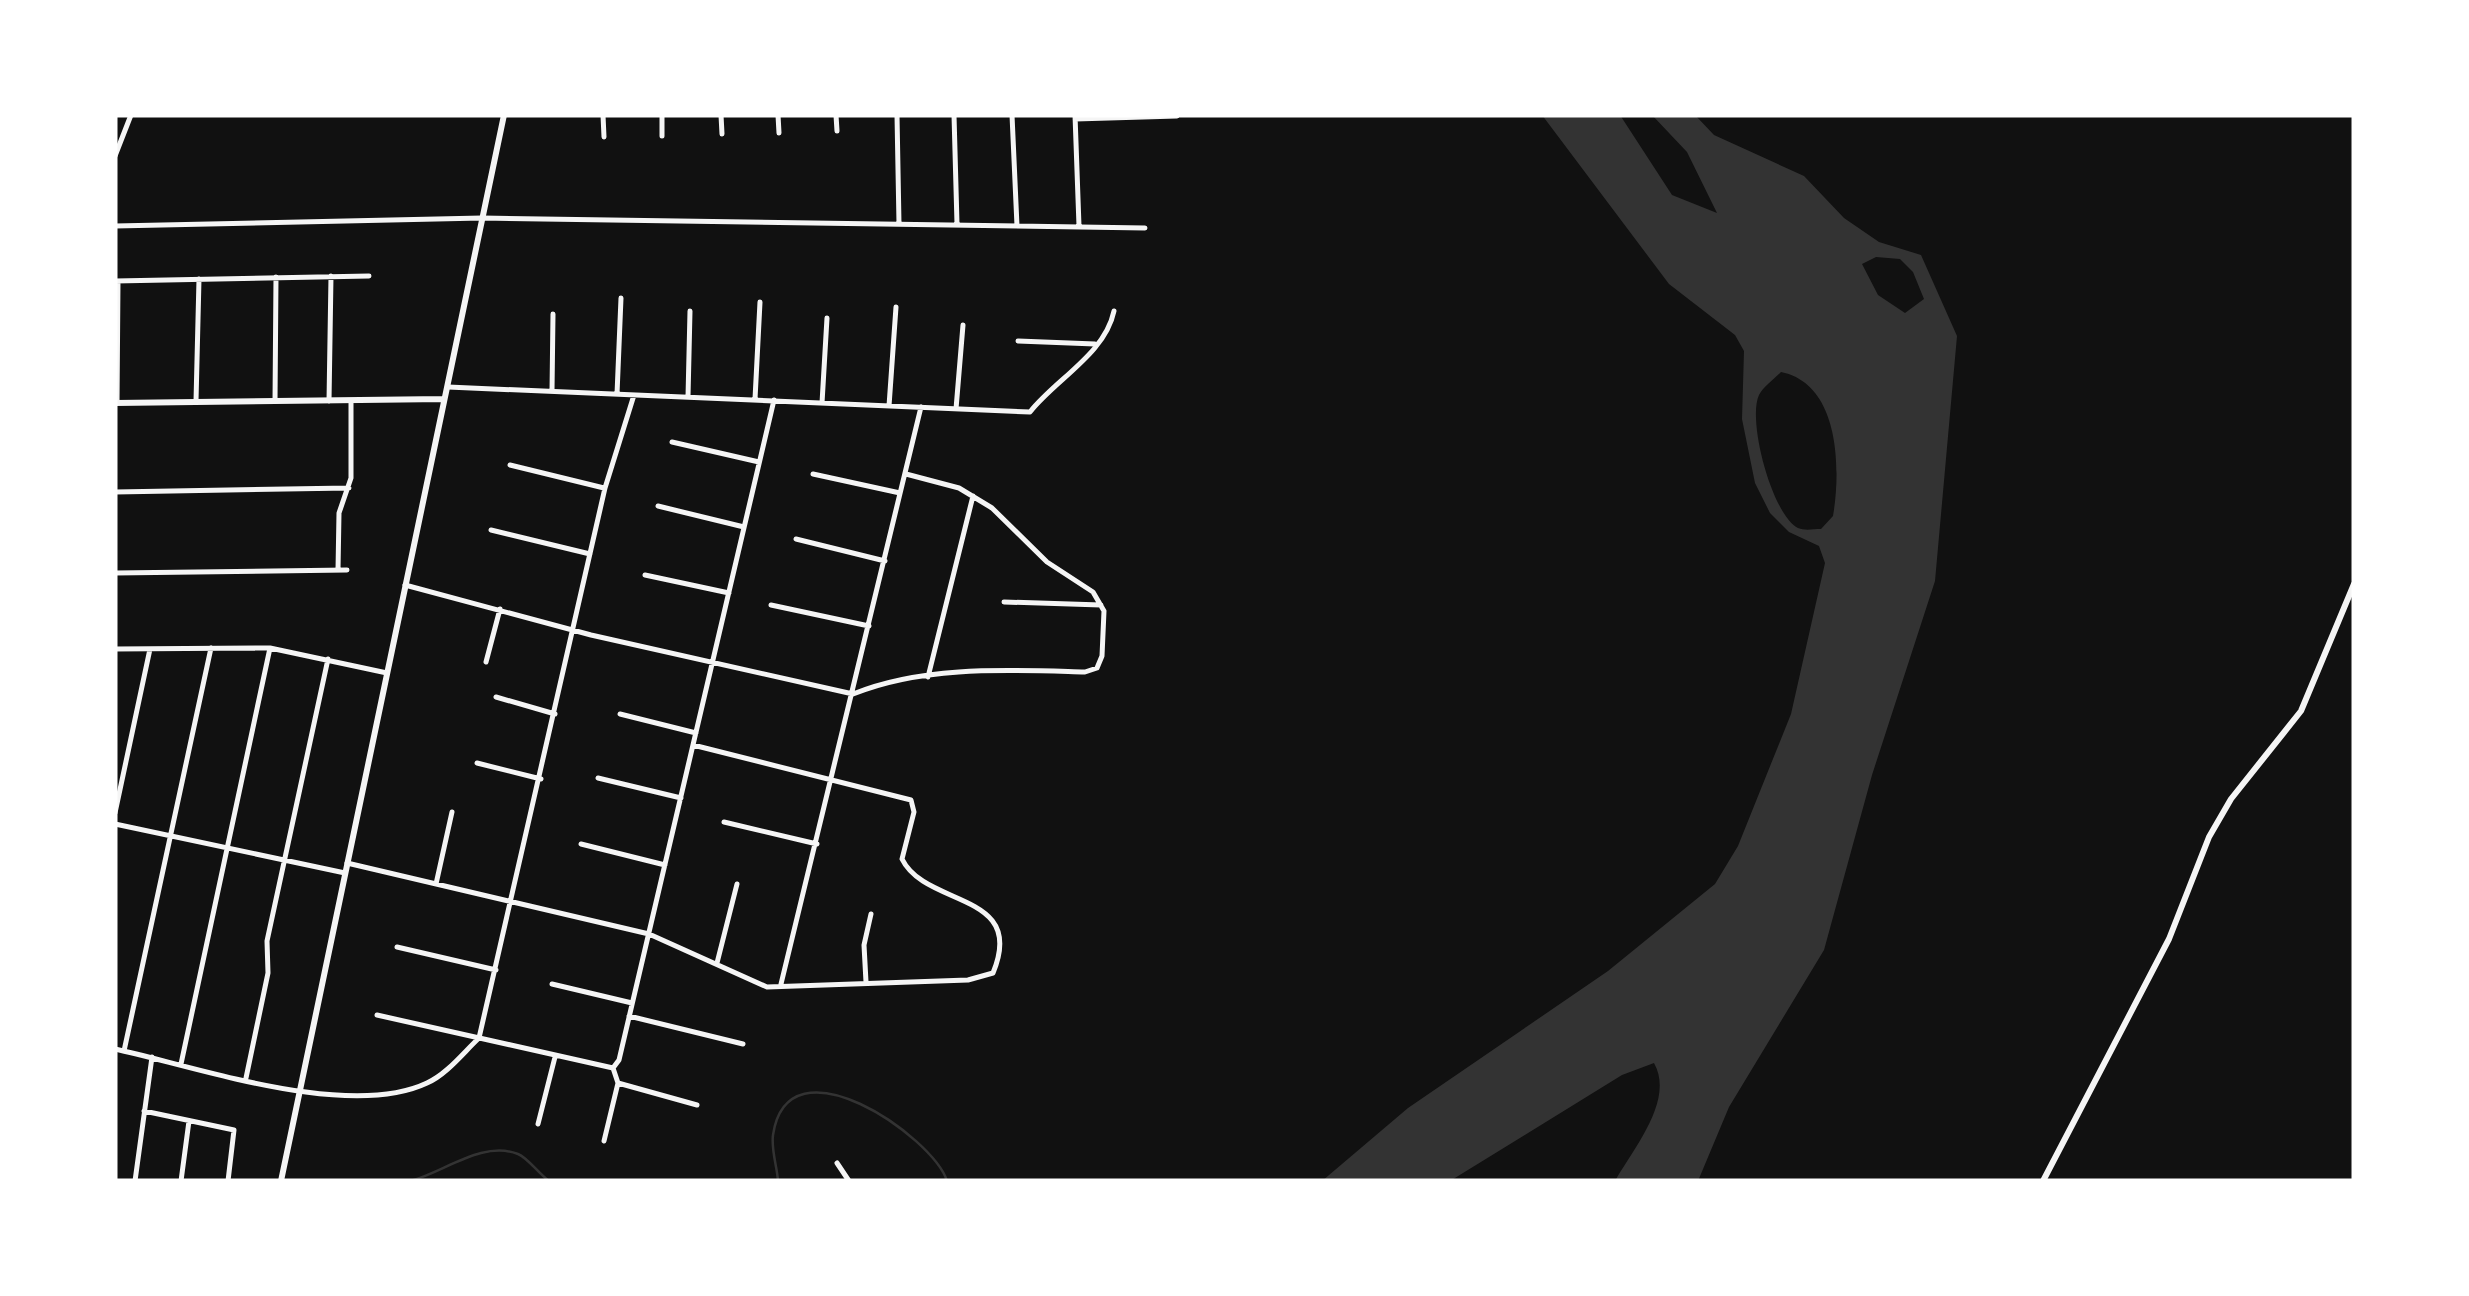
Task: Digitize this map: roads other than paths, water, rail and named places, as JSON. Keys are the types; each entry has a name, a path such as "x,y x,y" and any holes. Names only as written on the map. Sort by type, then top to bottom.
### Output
{"street":[{"path":"115,156 131,115"},
{"path":"281,1181 504,115"},
{"path":"603,115 604,137"},
{"path":"662,115 662,136"},
{"path":"721,115 722,134"},
{"path":"778,115 779,133"},
{"path":"836,115 837,131"},
{"path":"897,115 899,224"},
{"path":"954,115 956,224"},
{"path":"1012,115 1016,226"},
{"path":"1078,226 1075,117 1177,116"},
{"path":"115,226 482,218 1145,228"},
{"path":"328,401 331,276"},
{"path":"370,276 117,281 116,403 444,399"},
{"path":"275,402 276,277"},
{"path":"196,402 199,279"},
{"path":"617,394 621,298"},
{"path":"755,400 760,302"},
{"path":"889,406 896,307"},
{"path":"688,397 690,311"},
{"path":"447,387 1030,412 1097,344 1111,327 1114,311"},
{"path":"552,392 553,314"},
{"path":"822,403 827,318"},
{"path":"956,409 963,325"},
{"path":"1018,341 1097,344"},
{"path":"115,1049 299,1092 348,1097 414,1088 440,1076 479,1038 605,488 634,395"},
{"path":"604,1140 618,1083 613,1068 649,934 774,400"},
{"path":"338,570 339,512 349,488 351,401"},
{"path":"781,984 921,408"},
{"path":"672,442 760,462"},
{"path":"510,465 605,488"},
{"path":"812,474 900,493"},
{"path":"906,474 943,482 973,496 1011,522 1047,562 1100,601"},
{"path":"115,492 349,488"},
{"path":"928,677 973,496"},
{"path":"658,506 744,527"},
{"path":"491,530 590,554"},
{"path":"796,539 884,561"},
{"path":"115,573 348,570"},
{"path":"645,575 729,593"},
{"path":"2043,1181 2168,939 2210,837 2231,800 2300,711 2354,584"},
{"path":"405,585 574,631 853,694 928,677 1000,669 1092,671 1102,656 1100,601"},
{"path":"1004,602 1100,601"},
{"path":"771,605 869,626"},
{"path":"486,662 500,609"},
{"path":"124,1051 211,648"},
{"path":"115,650 270,648 387,672"},
{"path":"181,1064 270,648"},
{"path":"115,813 150,649"},
{"path":"246,1078 284,860 328,660"},
{"path":"496,697 555,714"},
{"path":"620,714 696,733"},
{"path":"347,863 649,934 767,987 968,980 993,974 998,932 992,917 912,872 902,859 914,812 911,800 693,745"},
{"path":"478,763 541,779"},
{"path":"598,778 680,798"},
{"path":"436,884 452,812"},
{"path":"724,822 817,844"},
{"path":"115,824 345,873"},
{"path":"581,844 665,865"},
{"path":"716,964 738,884"},
{"path":"866,982 864,945 871,914"},
{"path":"396,948 496,970"},
{"path":"552,984 632,1004"},
{"path":"377,1015 613,1068"},
{"path":"629,1016 743,1044"},
{"path":"135,1181 152,1057"},
{"path":"538,1124 555,1057"},
{"path":"618,1083 696,1105"},
{"path":"144,1111 234,1130 228,1181"},
{"path":"181,1181 189,1121"},
{"path":"837,1163 849,1181"}],"waterway":[{"path":"778,1181 773,1135 784,1106 805,1094 831,1094 890,1121 936,1162 947,1181"},
{"path":"410,1181 491,1151 522,1156 549,1181"}]}
